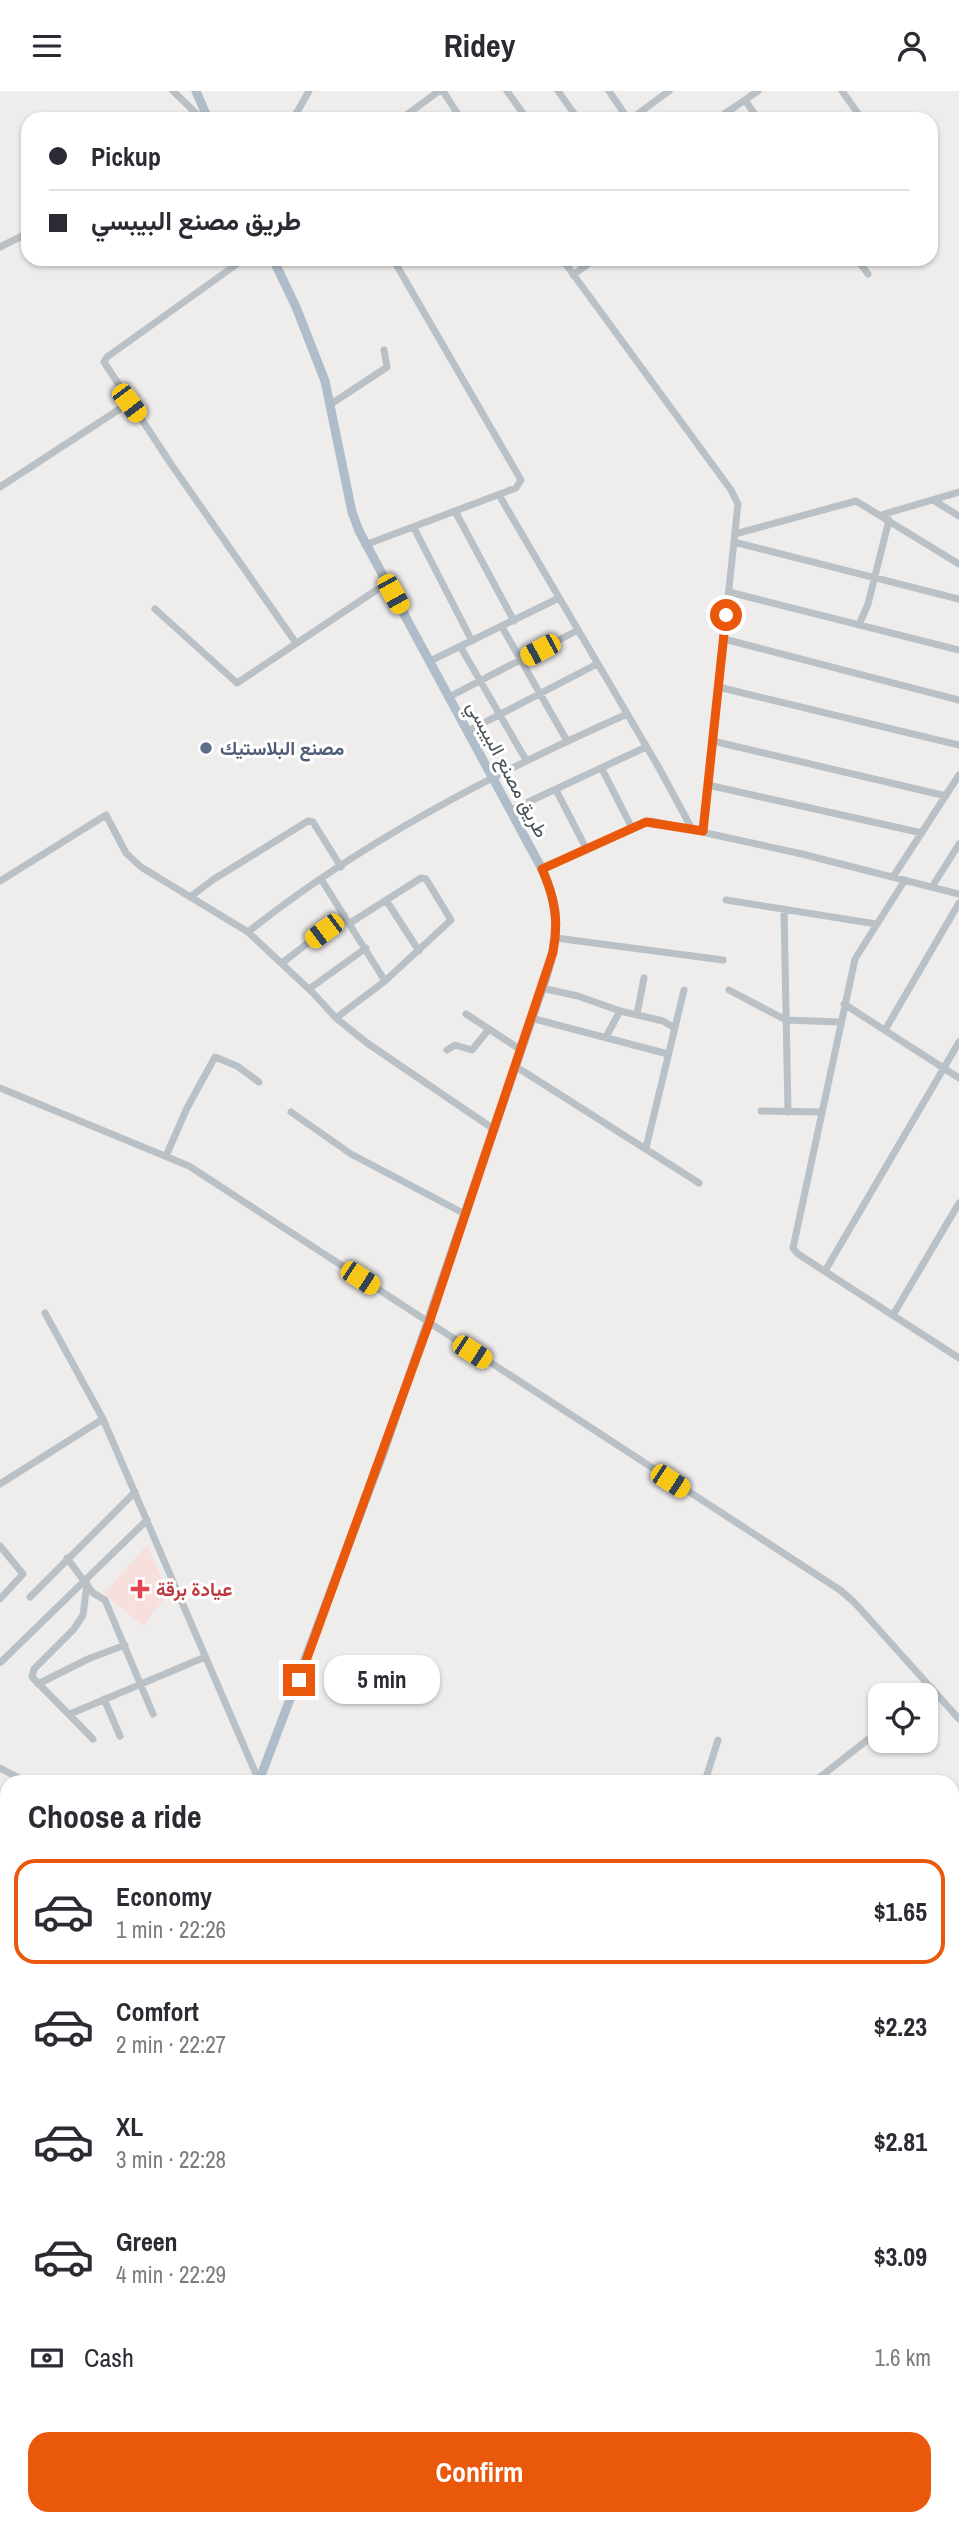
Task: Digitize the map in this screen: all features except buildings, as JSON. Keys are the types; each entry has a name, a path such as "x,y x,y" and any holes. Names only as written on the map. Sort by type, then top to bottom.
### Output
{"main road":[{"path":"196,91 203,112"},
{"name":"طريق مصنع البيبسي","path":"261,1775 318,1630 429,1323 556,939 555,904 542,869 365,545 352,512 331,404 316,354 276,266"}],"street":[{"path":"173,91 198,112"},
{"path":"297,112 309,91"},
{"path":"411,112 441,91 456,112"},
{"path":"507,91 522,112"},
{"path":"558,91 573,112"},
{"path":"609,91 624,112"},
{"path":"637,112 659,94 669,91"},
{"path":"727,112 758,91"},
{"path":"842,91 857,112"},
{"path":"745,100 753,112"},
{"path":"0,247 21,236"},
{"path":"234,266 107,357 104,366 296,643"},
{"path":"365,545 516,488 521,480 397,266"},
{"path":"567,266 731,490 738,504 703,831"},
{"path":"573,275 585,266"},
{"path":"862,266 868,274"},
{"path":"331,404 387,367 384,350"},
{"path":"0,487 129,403"},
{"path":"881,515 959,492"},
{"path":"499,495 692,829"},
{"path":"933,500 959,516"},
{"path":"734,538 848,501 859,502 959,564"},
{"path":"455,511 514,621"},
{"path":"859,625 867,610 889,520"},
{"path":"414,528 472,641"},
{"path":"734,538 959,599"},
{"path":"155,609 237,683 387,583"},
{"path":"729,592 959,650"},
{"path":"430,661 559,598"},
{"path":"502,627 567,741"},
{"path":"449,697 578,631"},
{"path":"724,639 959,700"},
{"path":"460,646 526,760"},
{"path":"468,730 597,664"},
{"path":"718,687 959,745"},
{"path":"248,932 321,879 405,826 526,760 627,714"},
{"path":"713,741 946,796"},
{"path":"511,810 646,747"},
{"path":"602,769 632,828"},
{"path":"894,877 959,775"},
{"path":"708,785 922,833"},
{"path":"556,790 587,850"},
{"path":"0,881 106,815 127,853 155,877 248,932 309,989 336,1019 495,1130"},
{"path":"190,897 214,879 308,821 313,822 341,867"},
{"path":"542,869 651,821 703,831 959,894"},
{"path":"932,887 959,844"},
{"path":"336,1019 419,951 450,923 451,917 426,879 421,878 350,923"},
{"path":"321,879 385,981"},
{"path":"905,880 855,959 793,1248 798,1254 959,1358"},
{"path":"386,900 419,951"},
{"path":"726,900 876,924"},
{"path":"885,1030 959,903"},
{"path":"784,909 788,1112"},
{"path":"282,963 344,915"},
{"path":"556,939 723,960"},
{"path":"309,989 366,948"},
{"path":"637,1014 644,978"},
{"path":"541,988 663,1021 673,1027"},
{"path":"646,1148 684,990"},
{"path":"729,991 786,1020 840,1022"},
{"path":"844,1004 959,1079"},
{"path":"607,1037 620,1011"},
{"path":"466,1014 521,1050"},
{"path":"531,1018 668,1054"},
{"path":"447,1049 455,1045 472,1050 489,1029"},
{"path":"825,1271 959,1042"},
{"path":"166,1156 187,1108 215,1057 237,1066 259,1082"},
{"path":"515,1066 699,1183"},
{"path":"0,1088 196,1170 840,1590 927,1683"},
{"path":"761,1111 821,1112"},
{"path":"291,1112 351,1154 465,1214"},
{"path":"893,1315 959,1203"},
{"path":"45,1313 103,1419 256,1775"},
{"path":"0,1484 103,1419"},
{"path":"30,1597 66,1558 135,1492"},
{"path":"1,1662 86,1582 146,1520"},
{"path":"0,1546 3,1557 22,1571 23,1576 0,1599"},
{"path":"66,1558 93,1593 105,1601 153,1714"},
{"path":"86,1582 83,1615 74,1629 32,1672 32,1677 93,1739"},
{"path":"38,1684 88,1659 125,1645"},
{"path":"70,1714 205,1657"},
{"path":"938,1695 959,1719"},
{"path":"104,1699 120,1736"},
{"path":"823,1775 868,1739"},
{"path":"707,1775 718,1740"}],"shaded area":[{"path":"147,1545 168,1593 144,1626 104,1594"}],"place":[{"name":"مصنع البلاستيك","path":"206,748"},
{"name":"عيادة برقة","path":"140,1589"}],"route":[{"path":"299,1680 429,1323 553,952 556,931 555,904 542,869 646,822 703,831 726,615"}]}
